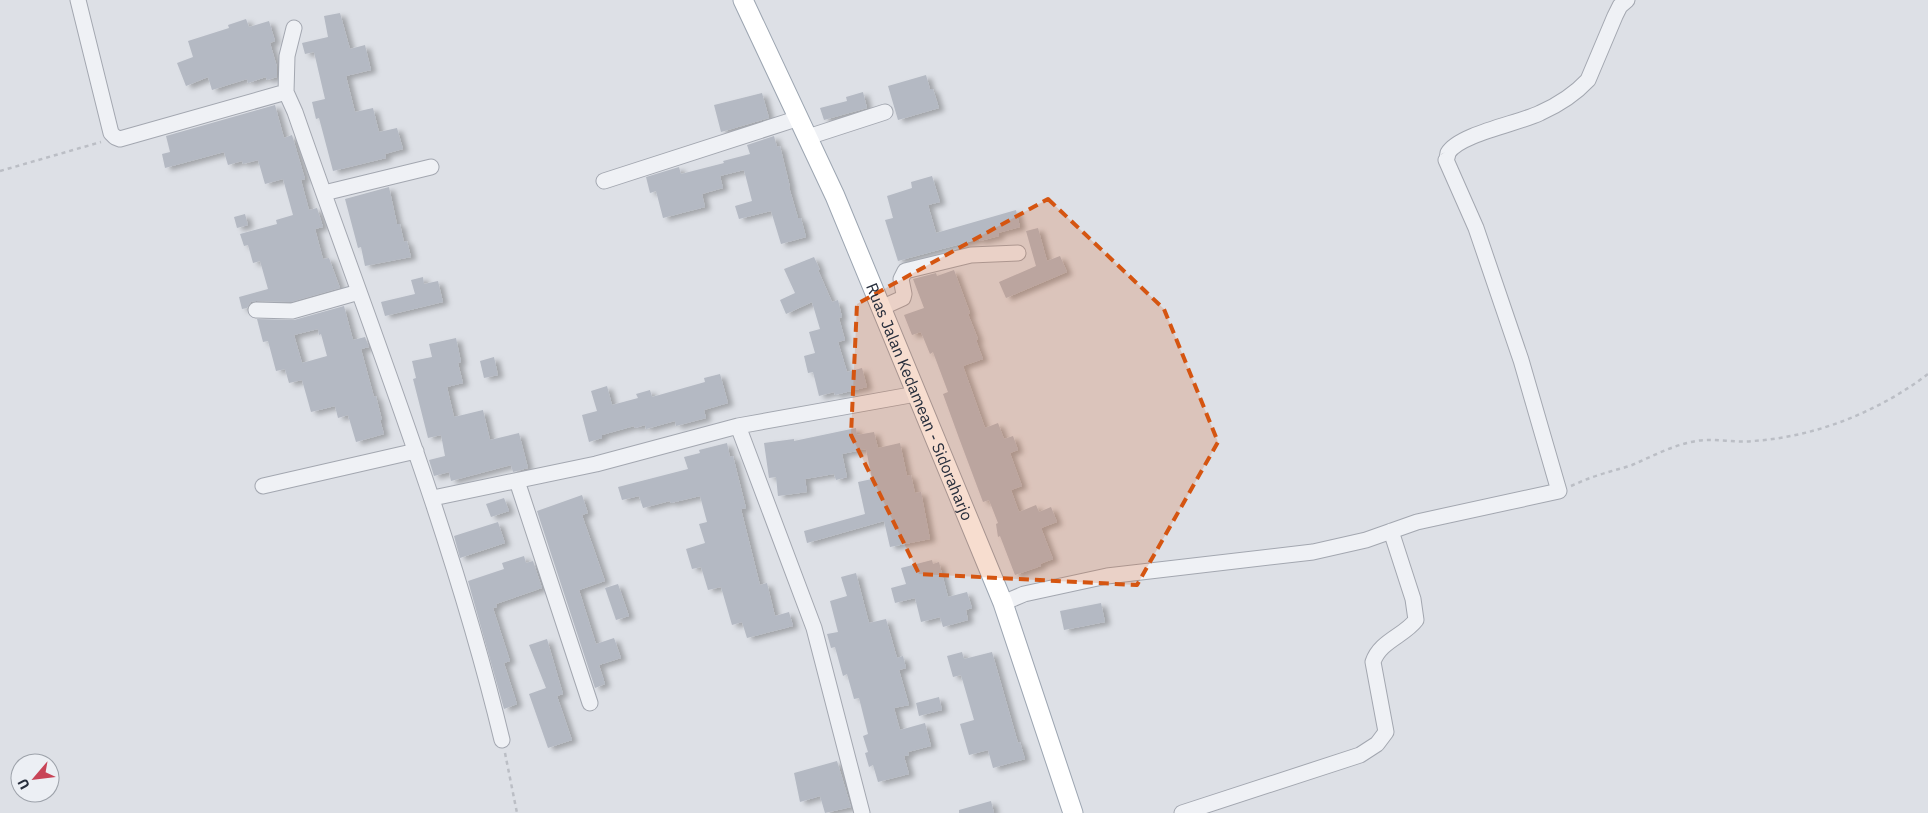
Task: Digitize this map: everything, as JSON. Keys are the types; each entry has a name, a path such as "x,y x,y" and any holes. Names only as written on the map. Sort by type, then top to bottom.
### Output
{"main road":[{"name":"Ruas Jalan Kedamean - Sidoraharjo","path":"743,0 835,196 1003,603 1073,813"}],"street":[{"path":"78,0 111,133 115,138 120,139 286,92"},
{"path":"1003,603 1040,590 1107,576 1313,552 1344,546 1417,522 1559,491 1521,360 1476,228 1446,160 1448,153 1470,138 1539,114 1569,98 1588,80 1615,16 1620,6 1626,0"},
{"path":"294,28 287,56 286,92 295,112 433,498 488,679 502,740"},
{"path":"808,137 885,112"},
{"path":"604,181 799,118"},
{"path":"324,193 431,167"},
{"path":"881,308 903,298 904,294 900,279 905,271 971,255 1018,252"},
{"path":"256,310 292,311 358,292"},
{"path":"433,498 596,464 738,426 916,394"},
{"path":"738,426 814,628 862,813"},
{"path":"263,486 416,451"},
{"path":"517,481 590,703"},
{"path":"1182,813 1360,755 1377,744 1386,732 1373,662 1376,654 1385,645 1410,628 1416,620 1413,599 1390,531"}],"path":[{"path":"0,172 115,138"},
{"path":"1559,491 1600,474 1631,465 1682,444 1698,440 1750,442 1770,440 1793,436 1845,421 1896,396 1928,374"},
{"path":"502,740 518,813"}],"highlighted area":[{"path":"1048,199 1164,309 1218,442 1137,585 919,574 851,435 857,304"}],"building":[{"path":"340,13 350,49 365,45 371,70 346,76 355,112 373,108 379,132 397,128 403,149 385,154 386,158 333,171 319,118 316,119 312,102 325,99 314,52 305,54 302,43 328,37 324,16"},
{"path":"246,19 249,27 269,21 275,41 270,43 277,67 277,77 267,80 266,77 248,83 247,79 212,90 208,77 186,86 177,63 193,57 188,41 229,28 228,25"},
{"path":"926,75 939,108 898,120 888,86"},
{"path":"863,92 867,108 824,120 820,108 847,101 846,97"},
{"path":"762,93 769,118 721,132 714,105"},
{"path":"275,105 284,138 292,135 305,179 301,180 309,210 317,208 323,227 315,229 323,259 329,258 340,288 291,302 251,302 247,308 242,309 239,297 268,289 260,261 253,263 248,245 244,246 240,234 277,224 276,220 293,215 283,179 265,184 258,160 243,164 242,161 228,165 224,152 165,168 162,154 170,152 166,136"},
{"path":"774,136 777,147 780,146 789,187 806,237 781,244 771,211 739,219 735,206 752,201 744,170 720,176 723,188 702,194 705,207 663,218 656,191 650,193 646,177 679,167 681,174 724,163 723,161 750,154 747,145"},
{"path":"932,176 940,202 928,205 936,233 1016,210 1020,227 998,233 999,236 980,241 979,239 898,261 885,220 893,218 887,196 912,188 911,182"},
{"path":"389,187 397,224 400,224 404,242 407,241 411,257 365,266 361,247 358,248 345,199"},
{"path":"245,214 248,225 237,228 234,217"},
{"path":"1038,228 1047,261 1060,256 1067,272 1006,298 999,282 1036,266 1026,231"},
{"path":"814,257 832,302 838,300 842,317 839,318 845,340 838,342 847,372 862,368 867,387 835,395 834,392 819,396 813,372 808,373 804,356 815,353 809,332 820,329 812,302 786,314 780,300 795,293 784,269"},
{"path":"954,270 970,313 968,314 978,339 976,340 983,359 963,366 985,428 998,423 1004,439 1013,436 1018,450 1010,453 1022,486 1011,490 1019,512 1036,505 1039,512 1051,507 1057,522 1041,528 1053,559 1040,564 1041,566 1015,575 1000,536 998,537 996,524 998,523 989,500 983,502 959,438 943,394 948,392 933,352 930,354 921,332 912,335 904,315 924,308 913,279 936,273 937,276"},
{"path":"423,277 424,284 438,281 443,302 385,316 381,302 415,294 411,280"},
{"path":"344,306 353,340 365,337 369,347 361,349 374,397 376,396 384,434 356,442 348,415 338,418 335,406 311,412 302,380 289,383 285,369 276,371 268,341 263,342 257,319 294,320","holes":["318,329 319,335 321,334 327,356 302,363 294,335"]},
{"path":"456,338 461,362 458,363 463,383 447,387 454,417 483,410 490,440 519,433 528,468 513,472 511,465 451,481 449,472 434,476 429,460 445,456 441,435 428,438 413,379 416,378 412,361 432,357 429,344"},
{"path":"494,357 498,375 484,378 480,361"},
{"path":"720,374 728,403 704,410 706,418 676,426 675,421 646,429 645,425 635,428 634,426 602,435 602,438 589,442 582,415 597,411 591,391 607,386 612,405 638,398 636,394 650,390 652,397 705,382 704,378"},
{"path":"856,428 857,435 874,432 878,448 900,443 907,476 911,475 915,493 921,492 930,539 890,547 884,521 807,543 804,531 865,514 858,482 872,479 866,449 842,454 847,477 836,480 834,474 805,479 807,492 778,496 776,477 769,478 764,443 794,439 794,441"},
{"path":"727,443 730,457 733,456 746,508 741,509 760,585 767,583 775,616 789,612 793,626 747,638 742,622 732,625 721,587 708,590 701,567 692,569 686,549 705,543 699,524 707,522 700,496 643,508 639,496 622,500 618,487 688,469 684,457 700,453 699,450"},
{"path":"582,495 588,513 582,515 605,581 579,590 596,644 614,638 621,658 599,665 605,684 595,688 537,511"},
{"path":"504,498 509,511 491,517 486,504"},
{"path":"498,522 505,543 460,558 454,536"},
{"path":"524,556 526,563 533,561 542,588 496,604 497,607 493,608 510,661 504,663 517,704 504,709 468,581 504,569 502,563"},
{"path":"932,560 933,564 939,562 948,597 967,592 972,608 966,610 968,620 943,627 940,617 921,622 915,598 895,603 891,588 906,584 901,568"},
{"path":"856,573 869,623 886,619 897,658 903,656 906,668 899,670 909,705 894,708 900,730 925,723 931,746 908,752 909,755 904,756 909,774 878,782 873,765 869,767 865,753 868,752 863,736 868,734 859,698 854,699 847,674 843,676 835,647 831,648 827,634 838,632 830,601 847,596 841,577"},
{"path":"618,584 629,616 616,620 605,588"},
{"path":"1101,603 1105,622 1064,630 1060,611"},
{"path":"547,639 563,694 557,696 572,740 548,748 529,694 546,688 529,645"},
{"path":"962,652 964,659 992,652 1018,743 1020,742 1025,759 993,768 988,750 969,755 960,724 974,720 961,675 953,677 947,656"},
{"path":"939,697 942,710 919,716 916,703"},
{"path":"837,761 851,807 825,813 820,796 800,802 794,773"},
{"path":"991,801 994,813 959,813 959,810"}]}
